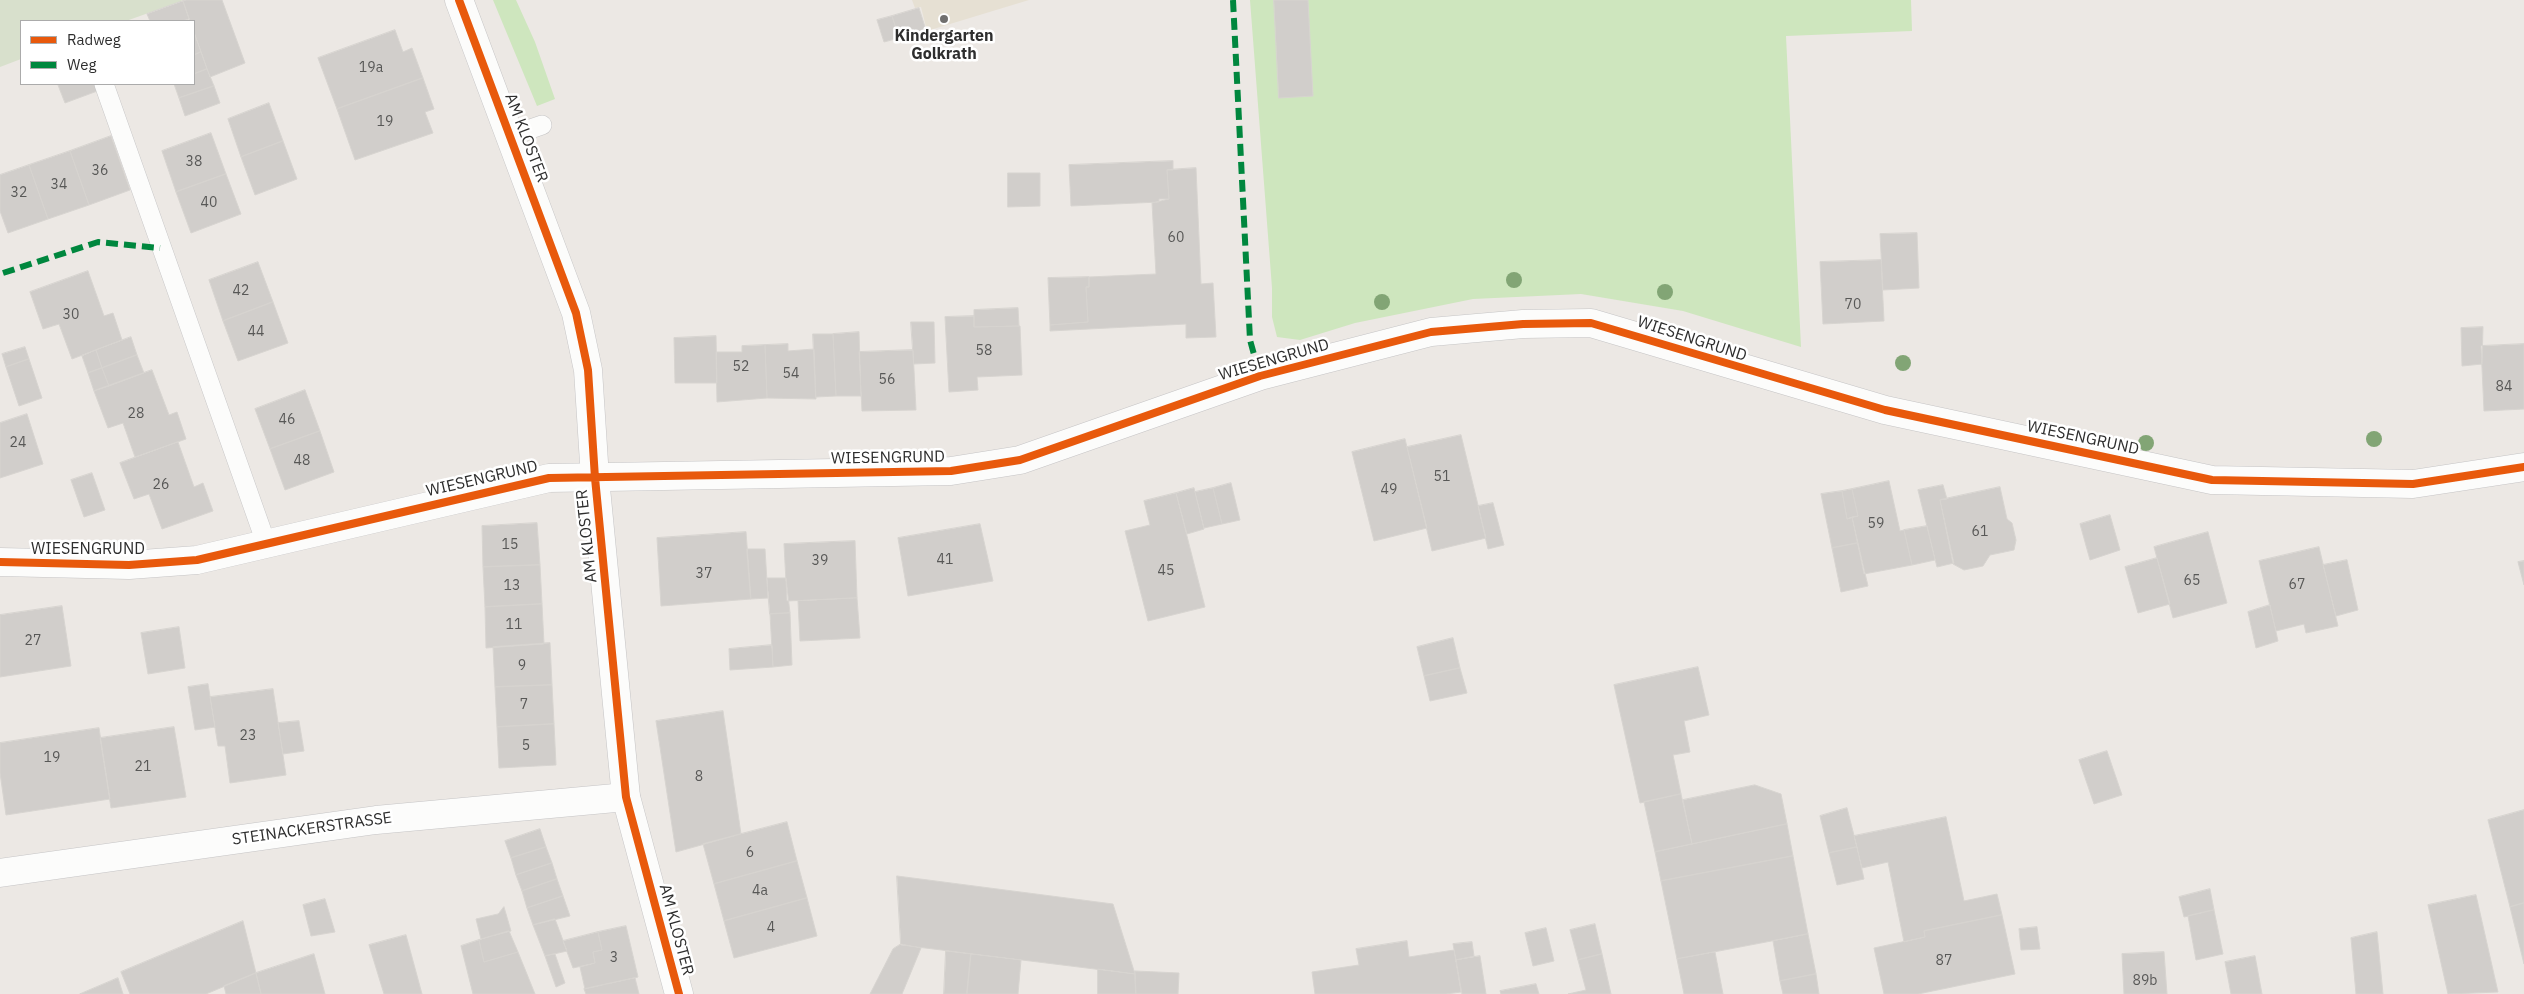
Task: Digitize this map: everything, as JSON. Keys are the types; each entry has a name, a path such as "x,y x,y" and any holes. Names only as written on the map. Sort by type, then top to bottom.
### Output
{"street":[{"name":"AM KLOSTER","path":"459,0 576,313 588,370 595,478 626,797 679,994"},
{"name":"WIESENGRUND","path":"0,562 129,565 197,560 549,478 951,471 1020,460 1270,374 1431,332 1533,324 1591,324 1652,339 1742,370 1885,410 2212,480 2413,484 2524,467"},
{"name":"STEINACKERSTRASSE","path":"0,873 376,820 626,797"}],"lane":[{"path":"104,85 266,543"},
{"path":"510,136 542,125"}],"shaded area":[{"name":"Kindergarten Golkrath","path":"912,0 1029,0 927,31 921,7 915,8"}],"green space":[{"path":"0,0 182,1 129,20 20,20 20,59 0,67"},
{"path":"493,0 516,0 535,42 555,99 537,106"},
{"path":"1250,0 1911,0 1912,31 1786,36 1801,347 1683,311 1581,294 1473,299 1355,323 1300,340 1277,337 1272,317 1272,288"}],"building":[{"path":"222,0 245,63 210,77 195,35 195,20 190,20 183,1"},
{"path":"1274,0 1308,0 1313,96 1279,98"},
{"path":"183,1 189,19 150,20 147,14"},
{"path":"919,8 926,30 899,38 892,16"},
{"path":"892,16 899,38 884,42 877,20"},
{"path":"395,30 403,52 412,48 423,78 337,109 318,58"},
{"path":"195,35 201,52 195,55"},
{"path":"201,52 207,69 195,74 195,55"},
{"path":"207,69 214,86 179,98 174,85 195,85 195,74"},
{"path":"423,78 434,109 425,112 433,133 355,160 337,109"},
{"path":"58,85 98,85 100,90 65,103"},
{"path":"214,86 220,103 185,116 179,98"},
{"path":"269,103 283,141 241,157 228,119"},
{"path":"211,133 226,174 176,192 162,151"},
{"path":"111,136 130,190 89,205 70,151"},
{"path":"283,141 297,179 255,195 241,157"},
{"path":"70,151 89,205 48,219 29,165"},
{"path":"1173,161 1173,170 1167,170 1169,199 1159,199 1159,202 1071,206 1069,165"},
{"path":"29,165 48,219 8,233 0,211 0,175"},
{"path":"1196,168 1201,284 1213,283 1216,337 1186,338 1186,324 1050,331 1050,325 1088,322 1086,287 1089,287 1089,277 1156,274 1152,203 1169,199 1167,170"},
{"path":"1008,173 1040,173 1040,206 1008,207"},
{"path":"226,174 241,214 191,233 176,192"},
{"path":"1917,233 1919,288 1883,290 1880,234"},
{"path":"1881,260 1884,321 1823,324 1820,262"},
{"path":"258,262 273,302 223,321 209,280"},
{"path":"88,271 104,316 113,313 122,340 72,359 59,324 43,329 30,292"},
{"path":"1089,277 1089,287 1086,287 1088,322 1050,325 1048,278"},
{"path":"273,302 288,343 238,361 223,321"},
{"path":"1018,308 1019,326 974,327 974,310"},
{"path":"974,316 974,327 1020,326 1022,375 977,377 978,390 949,392 945,317"},
{"path":"911,322 934,322 935,363 914,364"},
{"path":"2483,327 2482,364 2462,366 2461,328"},
{"path":"859,332 861,396 836,396 833,334"},
{"path":"813,334 833,334 836,396 816,397"},
{"path":"716,336 717,383 675,383 674,338"},
{"path":"131,337 137,355 102,368 96,350"},
{"path":"788,344 788,351 814,349 816,399 767,398 765,345"},
{"path":"2524,344 2524,409 2484,411 2481,346"},
{"path":"765,345 767,398 717,402 716,352 742,352 742,346"},
{"path":"25,347 29,359 6,367 2,354"},
{"path":"96,350 102,368 88,373 82,356"},
{"path":"913,350 916,410 862,411 859,352"},
{"path":"137,355 144,373 109,386 102,368"},
{"path":"29,359 42,398 19,406 6,367"},
{"path":"102,368 109,386 94,391 88,373"},
{"path":"152,370 169,415 177,412 186,439 135,457 123,423 108,428 94,391"},
{"path":"305,390 320,431 270,449 255,409"},
{"path":"27,414 43,464 0,478 0,423"},
{"path":"320,431 334,472 285,490 270,449"},
{"path":"1461,435 1486,538 1432,551 1407,447"},
{"path":"1405,439 1427,528 1374,541 1352,452"},
{"path":"178,442 194,487 203,483 213,511 162,529 149,494 134,499 120,463"},
{"path":"92,473 105,510 84,517 71,480"},
{"path":"1889,481 1900,531 1904,530 1912,565 1864,574 1852,517 1858,516 1852,489"},
{"path":"1231,483 1240,520 1222,524 1213,488"},
{"path":"1943,485 1947,499 1940,500 1954,563 1937,567 1918,490"},
{"path":"2000,487 2007,519 2012,523 2016,540 2014,550 1990,555 1983,566 1964,570 1953,564 1940,500"},
{"path":"1194,488 1204,529 1187,534 1176,493"},
{"path":"1213,488 1222,524 1204,528 1195,492"},
{"path":"1852,489 1858,516 1847,519 1842,491"},
{"path":"1842,491 1847,519 1852,517 1858,543 1832,548 1821,494"},
{"path":"1176,493 1205,607 1148,621 1125,531 1150,525 1144,501"},
{"path":"1493,503 1504,545 1488,549 1478,506"},
{"path":"2110,515 2120,550 2090,560 2080,524"},
{"path":"537,523 540,565 483,567 482,526"},
{"path":"980,524 993,581 908,596 898,538"},
{"path":"1927,526 1935,560 1912,565 1904,530"},
{"path":"746,532 751,599 661,606 657,538"},
{"path":"2208,532 2227,603 2173,618 2154,547"},
{"path":"855,541 857,598 787,601 784,544"},
{"path":"1858,543 1868,586 1841,592 1832,548"},
{"path":"2319,547 2338,626 2306,633 2304,624 2276,631 2259,561"},
{"path":"747,549 765,549 768,598 751,599"},
{"path":"2157,558 2170,604 2138,613 2125,567"},
{"path":"2347,560 2358,610 2336,616 2323,565"},
{"path":"2524,561 2524,585 2518,562"},
{"path":"540,565 542,604 485,607 483,567"},
{"path":"767,578 786,578 790,613 770,614"},
{"path":"857,598 860,638 800,641 798,601"},
{"path":"542,604 544,644 486,648 485,607"},
{"path":"2270,605 2278,641 2256,648 2248,612"},
{"path":"62,606 71,666 0,677 0,615"},
{"path":"790,613 792,665 773,667 770,614"},
{"path":"179,627 185,668 148,674 141,633"},
{"path":"1453,638 1460,668 1424,676 1417,647"},
{"path":"550,643 552,685 495,687 493,647"},
{"path":"772,645 773,667 730,670 729,649"},
{"path":"1698,667 1709,715 1684,721 1690,752 1673,755 1681,794 1640,803 1614,685"},
{"path":"1460,668 1467,693 1430,701 1424,676"},
{"path":"208,684 215,727 195,730 188,687"},
{"path":"552,685 554,724 497,727 495,687"},
{"path":"273,689 286,775 230,783 225,746 218,746 210,697"},
{"path":"723,711 741,834 676,852 656,721"},
{"path":"299,721 304,751 283,754 278,723"},
{"path":"554,724 556,765 499,768 497,727"},
{"path":"174,727 186,797 111,808 100,738"},
{"path":"99,728 110,799 6,815 0,773 0,743"},
{"path":"2107,751 2122,795 2094,804 2079,760"},
{"path":"1755,785 1781,794 1787,824 1692,844 1683,800"},
{"path":"1681,794 1692,844 1655,852 1644,802"},
{"path":"1847,808 1857,847 1829,853 1820,816"},
{"path":"2524,810 2524,903 2510,907 2488,820"},
{"path":"1946,817 1964,901 1997,894 2002,915 1924,931 1925,937 1904,942 1888,862 1862,868 1854,836"},
{"path":"787,822 797,861 714,884 703,844"},
{"path":"1787,824 1793,856 1661,881 1655,852"},
{"path":"540,829 546,847 511,858 505,841"},
{"path":"546,847 552,863 516,875 511,858"},
{"path":"1857,847 1864,879 1837,885 1829,853"},
{"path":"1793,856 1808,934 1677,959 1661,881"},
{"path":"797,861 807,898 724,921 714,884"},
{"path":"552,863 557,879 522,891 516,875"},
{"path":"897,876 1113,904 1135,974 901,945"},
{"path":"557,879 563,896 527,908 522,891"},
{"path":"2210,889 2214,910 2184,917 2179,897"},
{"path":"2476,895 2498,992 2448,994 2428,905"},
{"path":"563,896 570,916 533,925 527,908"},
{"path":"807,898 817,936 734,958 724,921"},
{"path":"325,899 335,932 311,936 303,905"},
{"path":"2524,903 2524,964 2510,907"},
{"path":"504,907 511,931 481,939 476,919 498,914"},
{"path":"2214,910 2223,954 2196,960 2188,916"},
{"path":"2002,915 2015,974 1918,994 1884,994 1874,948 1925,937 1924,931"},
{"path":"555,919 567,951 545,956 533,925"},
{"path":"243,921 256,973 206,994 130,994 121,972"},
{"path":"1595,924 1602,954 1578,960 1570,930"},
{"path":"626,926 638,977 585,989 580,967 595,963 593,952 602,950 598,932"},
{"path":"2037,927 2040,949 2021,950 2019,929"},
{"path":"1546,928 1554,961 1533,966 1525,933"},
{"path":"509,931 518,952 484,962 479,940"},
{"path":"598,932 602,950 593,952 595,963 573,968 563,941"},
{"path":"2377,932 2383,994 2356,994 2351,938"},
{"path":"1808,934 1816,974 1780,981 1773,941"},
{"path":"406,935 422,994 384,994 369,945"},
{"path":"479,940 484,962 518,952 535,994 473,994 461,946"},
{"path":"1407,941 1409,957 1454,950 1461,992 1446,994 1315,994 1312,972 1359,965 1356,949"},
{"path":"1472,942 1474,956 1456,960 1453,944"},
{"path":"901,944 921,948 902,994 870,994 893,949"},
{"path":"946,951 971,954 967,994 944,994"},
{"path":"1715,952 1723,994 1684,994 1677,959"},
{"path":"2164,952 2167,994 2124,994 2122,954"},
{"path":"314,954 325,994 261,994 256,973"},
{"path":"555,954 565,983 556,987 545,956"},
{"path":"971,954 1021,960 1018,994 967,994"},
{"path":"1602,954 1611,994 1568,994 1586,990 1578,960"},
{"path":"1480,956 1486,994 1462,994 1456,960"},
{"path":"2255,956 2262,994 2231,994 2225,962"},
{"path":"1098,969 1135,974 1136,994 1098,994"},
{"path":"1135,971 1179,973 1178,994 1136,994"},
{"path":"256,973 261,994 226,994 224,986"},
{"path":"1816,974 1819,994 1783,994 1780,981"},
{"path":"118,978 123,994 80,994"},
{"path":"635,978 639,994 586,994 584,989"},
{"path":"1536,984 1539,994 1501,994 1500,991"}],"marked path":[{"path":"1233,0 1250,340 1260,376"},
{"path":"3,273 98,242 160,248"}],"cycle path":[{"path":"459,0 576,313 588,370 595,478 626,797 679,994"},
{"path":"0,562 129,565 197,560 549,478 951,471 1020,460 1260,376 1431,332 1523,324 1591,323 1885,410 2212,480 2413,484 2524,467"}],"place":[{"name":"Kindergarten Golkrath","path":"944,19"}]}
